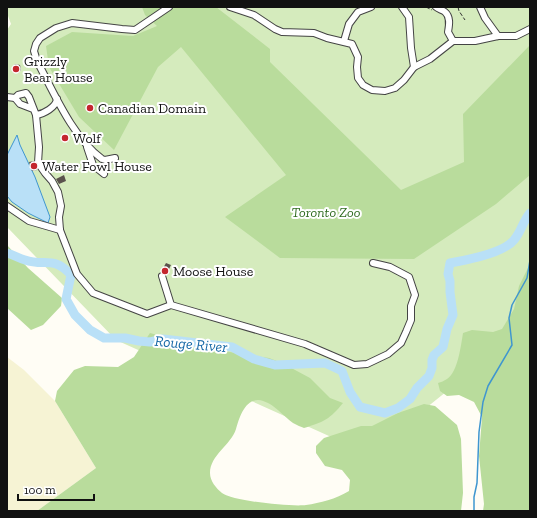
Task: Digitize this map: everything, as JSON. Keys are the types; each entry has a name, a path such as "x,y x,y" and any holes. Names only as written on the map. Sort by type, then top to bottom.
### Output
{"street":[{"path":"105,160 102,172 93,165 86,146 57,99 37,61 34,50 36,44 40,38 56,28 72,23 135,30 169,7"},
{"path":"230,7 254,15 282,32 314,33 352,44 358,57 358,78 363,86 372,90 386,91 395,88 414,67 430,59 453,41 475,41 498,36 516,36 530,29"},
{"path":"344,41 349,24 358,12 370,7"},
{"path":"402,7 409,17 414,67"},
{"path":"436,7 445,11 447,14 450,23 448,32 453,41"},
{"path":"480,7 480,10 498,36"},
{"path":"15,98 18,95 26,93 29,97 34,112 39,147 38,163 44,174 52,181 58,192 61,206 59,217 60,230 77,274 93,293 146,314 171,305 305,344 354,364 367,364 388,354 401,343 411,320 411,306 414,295 409,277 390,267 373,263"},
{"path":"7,97 15,98 20,104 39,115 54,106 57,103 57,99"},
{"path":"86,146 105,160 116,158"},
{"path":"7,206 29,221 60,230"},
{"path":"162,276 171,305"}],"path":[{"path":"458,7 465,20"}],"shaded area":[{"path":"7,357 24,370 55,401 96,468 37,511 7,511"}],"green space":[{"name":"Toronto Zoo","path":"7,7 530,7 530,324 369,454 116,340 7,227 7,30 11,24 7,13"},
{"path":"142,7 216,7 270,49 270,62 401,190 464,162 463,114 530,45 530,175 496,204 414,259 280,258 225,217 286,175 181,47 158,67 114,150 79,117 49,67 46,46 72,32 133,36 157,26 145,15"},
{"path":"7,245 28,268 62,298 61,306 43,325 31,330 7,308"},
{"path":"530,264 530,511 483,511 484,504 479,456 482,417 474,402 459,395 447,396 440,391 438,383 451,376 454,371 463,333 472,330 493,332 502,329 514,309 519,286"},
{"path":"150,333 210,349 269,358 282,363 310,378 330,398 343,403 326,419 317,424 304,428 293,423 268,403 258,400 249,403 241,415 233,435 217,455 211,467 210,473 212,482 222,493 237,499 249,501 299,505 317,503 339,496 349,491 350,480 342,470 325,466 316,453 316,446 324,438 361,426 372,426 398,413 424,404 435,406 457,425 461,439 463,493 461,511 37,511 96,468 55,401 57,391 74,370 85,366 118,367 134,357"}],"water":[{"path":"17,135 50,217 48,223 28,213 12,202 7,196 7,155"}],"building":[{"name":"Grizzly Bear House","path":"15,64 20,65 21,70 17,73 12,68"},
{"name":"Water Fowl House","path":"34,161 34,165 37,170 32,171 29,162"},
{"path":"64,175 66,181 59,184 56,179"},
{"name":"Moose House","path":"166,263 171,265 166,275 165,272 161,272"}],"waterway":[{"name":"Rouge River","path":"7,253 32,262 54,263 65,269 71,275 66,299 75,315 90,330 104,338 125,338 150,342 163,339 232,347 254,359 275,365 325,363 342,371 350,392 360,407 385,413 398,408 410,399 417,388 429,376 434,355 443,347 447,329 453,315 448,274 450,263 485,255 509,245 516,237 530,213"},
{"path":"474,511 474,497 477,483 479,432 483,402 488,386 512,345 509,318 512,305 527,278 530,260"}],"place":[{"name":"Grizzly Bear House","path":"16,69"},
{"name":"Canadian Domain","path":"90,108"},
{"name":"Wolf","path":"65,138"},
{"name":"Water Fowl House","path":"34,166"},
{"name":"Moose House","path":"165,271"}]}
